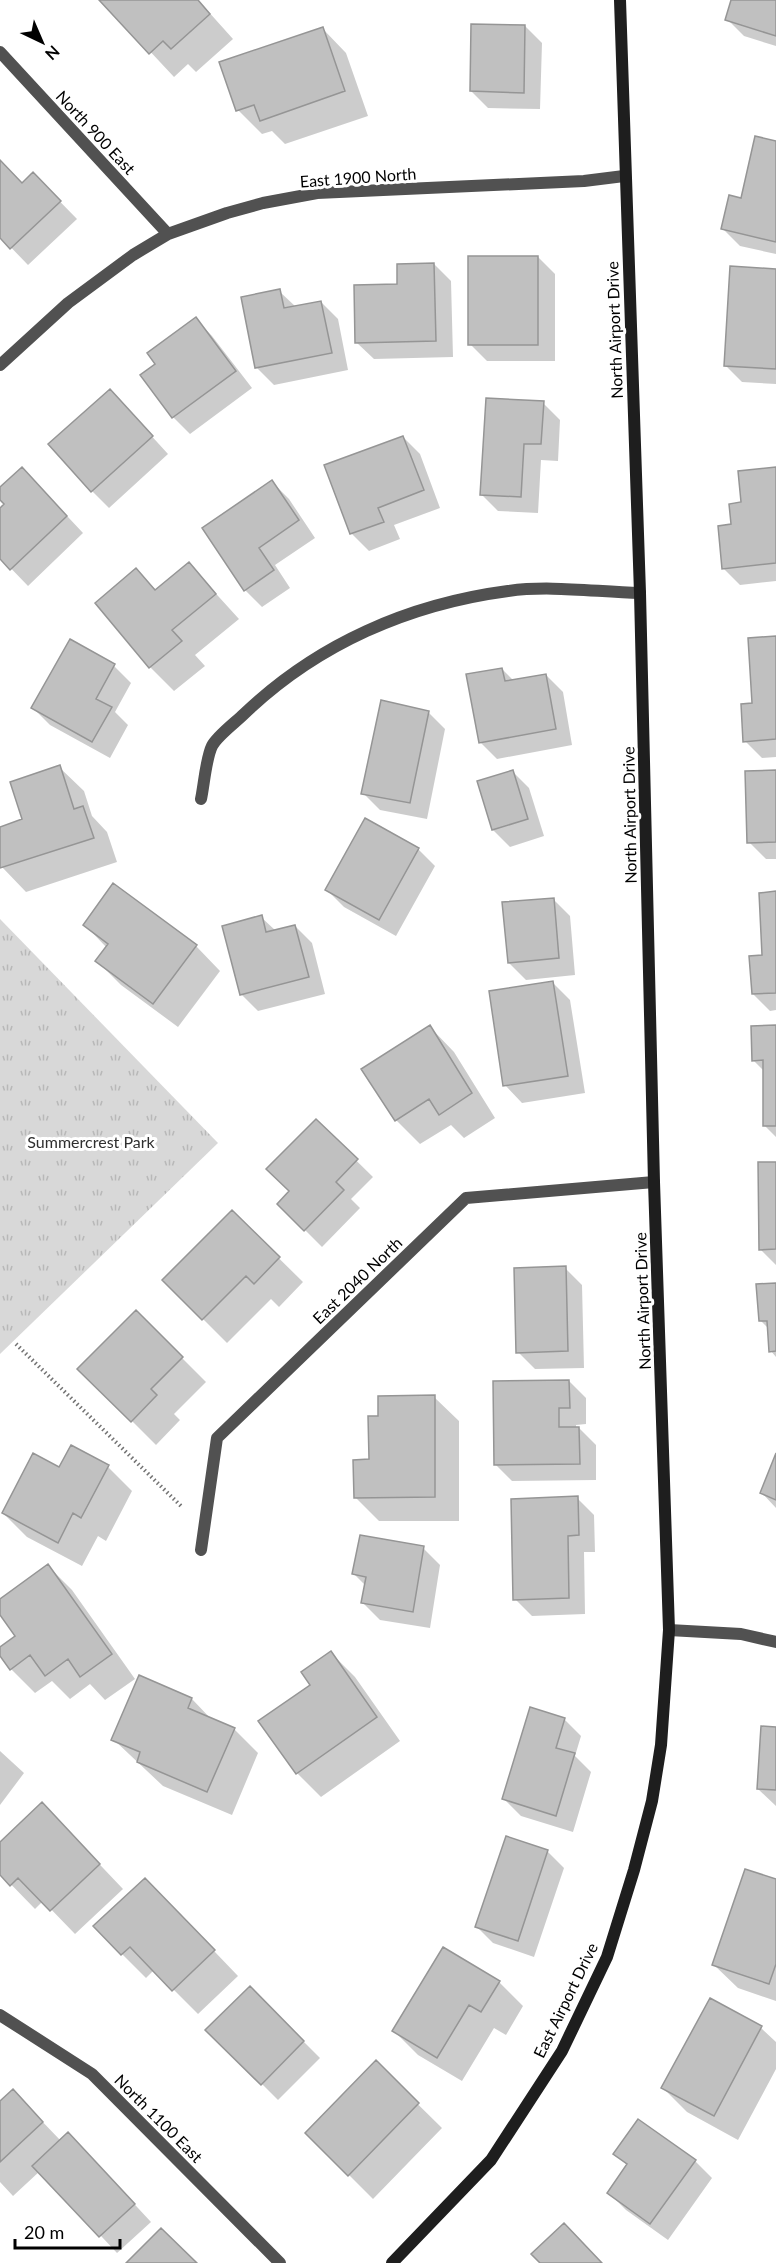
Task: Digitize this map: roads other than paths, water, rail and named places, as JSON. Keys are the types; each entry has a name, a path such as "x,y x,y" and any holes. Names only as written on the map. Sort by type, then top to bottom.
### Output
{"street":[{"name":"North Airport Drive","path":"620,0 624,176 640,592 654,1182 669,1630"},
{"name":"North 900 East","path":"0,52 168,234"},
{"name":"East 1900 North","path":"0,365 68,303 133,255 168,234 226,213 263,203 317,193 584,182 624,176"},
{"path":"201,799 212,745 265,694 304,666 345,641 394,618 452,600 510,590 555,588 640,592"},
{"name":"East 2040 North","path":"201,1550 218,1438 466,1198 654,1182"},
{"path":"669,1630 741,1634 776,1642"},
{"name":"East Airport Drive","path":"392,2263 491,2160 562,2051 607,1957 634,1870 652,1801 661,1745 669,1630"},
{"name":"North 1100 East","path":"0,2015 92,2074 280,2263"}],"park label":[{"name":"Summercrest Park","path":"91,1141"}]}
